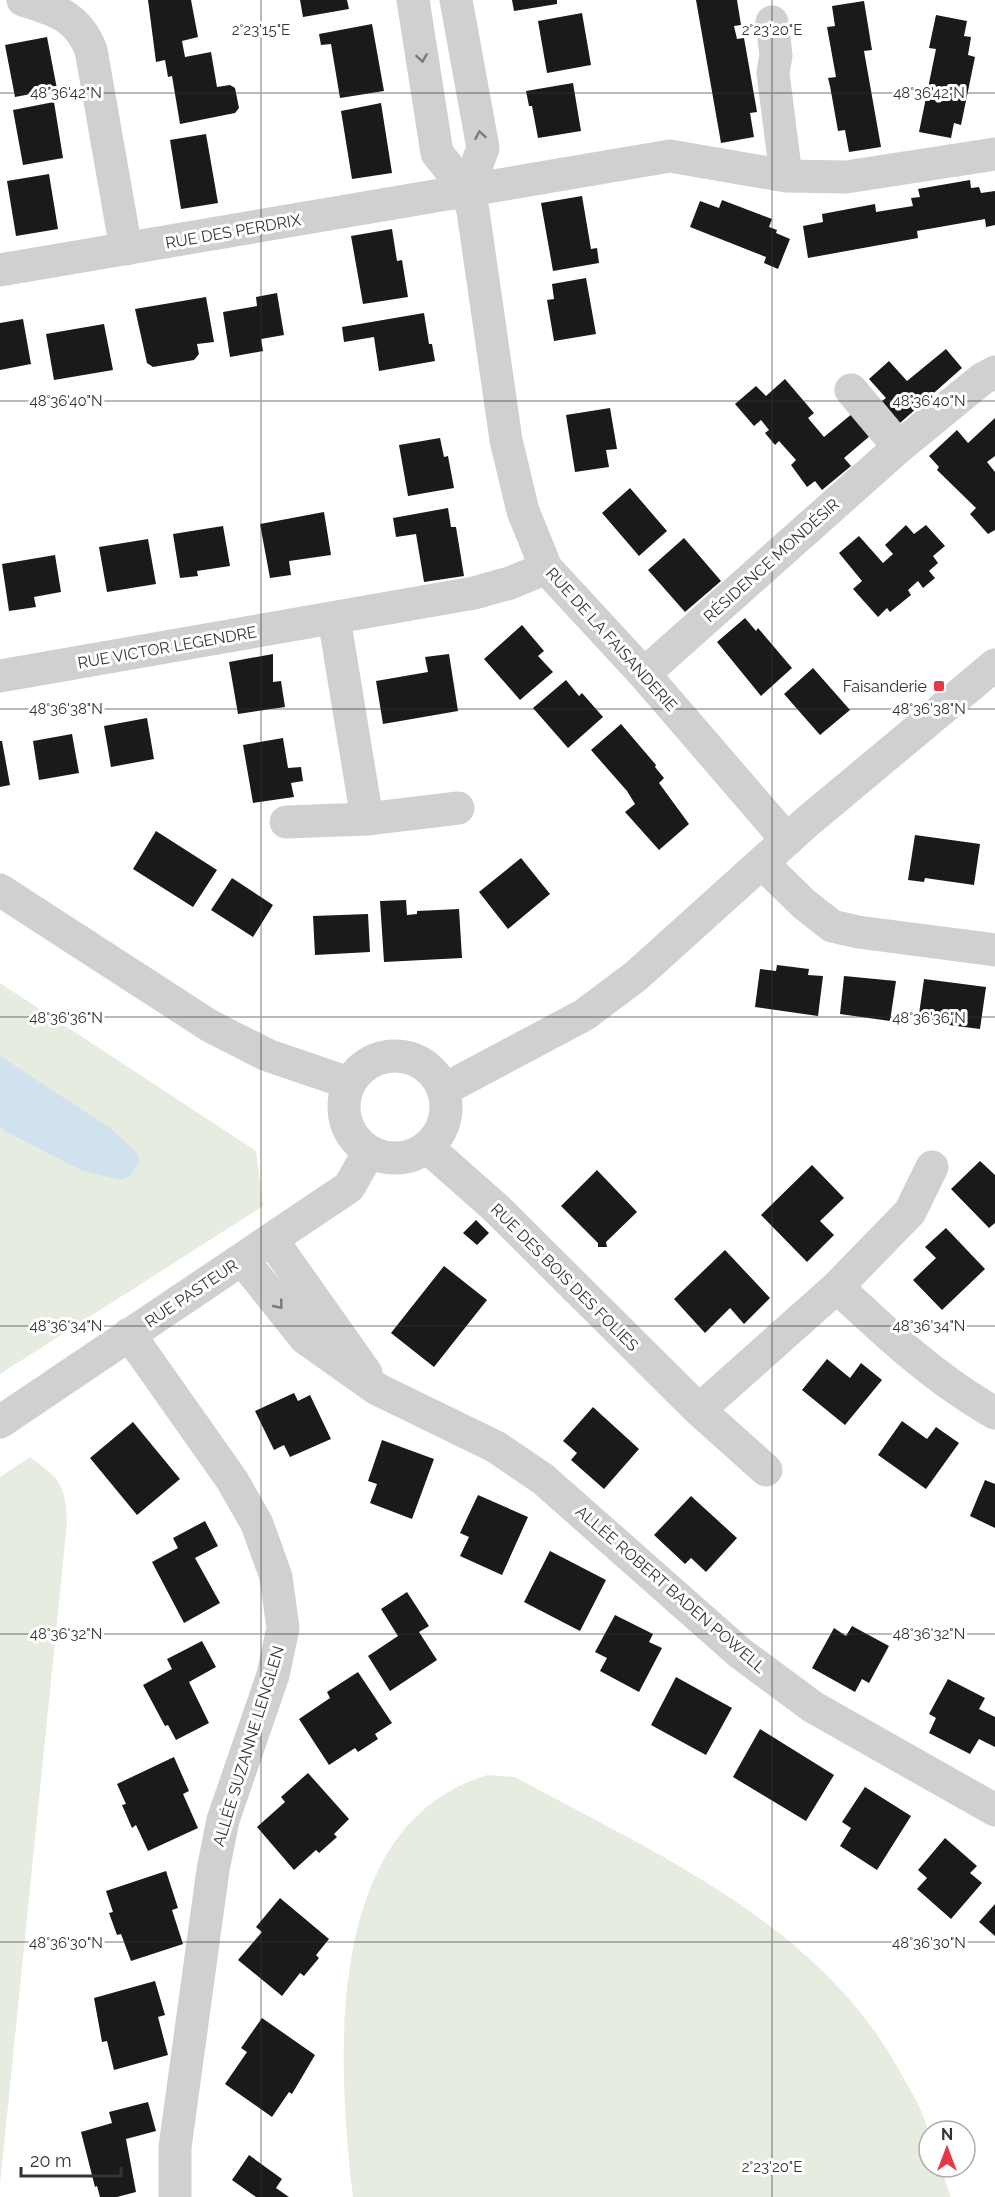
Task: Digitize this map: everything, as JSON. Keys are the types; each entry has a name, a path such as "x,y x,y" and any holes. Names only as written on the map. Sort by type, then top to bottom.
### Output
{"street":[{"path":"23,0 70,18 88,41 126,249"},
{"name":"RUE DE LA FAISANDERIE","path":"413,0 437,153 467,190 473,211 506,440 523,511 546,568 644,674 787,840"},
{"path":"456,0 483,148 467,190"},
{"path":"772,22 776,55 773,74 786,176"},
{"path":"467,190 670,156 786,176 846,177 995,154"},
{"name":"RUE DES PERDRIX","path":"0,270 467,190"},
{"name":"RÉSIDENCE MONDÉSIR","path":"644,674 898,447 991,382"},
{"path":"851,390 898,447"},
{"name":"RUE VICTOR LEGENDRE","path":"0,676 474,593 510,583 546,568"},
{"path":"334,618 367,819"},
{"path":"443,1090 584,1015 636,976 787,840 995,665"},
{"path":"286,822 367,819 458,808"},
{"path":"762,862 804,904 832,926 858,932 995,950"},
{"path":"0,890 210,1026 267,1054 350,1083"},
{"path":"391,1056 420,1063 434,1075 443,1090 446,1106 443,1123 427,1147 412,1156 386,1158 369,1152 354,1140 346,1124 344,1100 350,1083 356,1073 370,1062 391,1056"},
{"name":"RUE DES BOIS DES FOLIES","path":"427,1147 497,1209 699,1410 766,1470"},
{"name":"RUE PASTEUR","path":"0,1422 349,1187 369,1152"},
{"path":"699,1410 837,1287 910,1212 932,1167"},
{"name":"ALLÉE ROBERT BADEN POWELL","path":"272,1240 377,1389"},
{"name":"ALLÉE ROBERT BADEN POWELL","path":"242,1259 305,1338 377,1389 496,1448 543,1479 749,1660 813,1707 995,1810"},
{"path":"837,1287 897,1344 973,1400 995,1413"},
{"name":"ALLÉE SUZANNE LENGLEN","path":"129,1334 232,1480 257,1524 276,1577 282,1628 273,1675 235,1779 217,1850 175,2147 175,2197"}],"shaded area":[{"path":"0,983 256,1151 263,1206 0,1374"},
{"path":"30,1457 59,1483 65,1498 67,1522 0,2185 0,1477"},
{"path":"488,1775 515,1777 677,1865 730,1897 779,1933 825,1973 865,2018 899,2070 924,2119 917,2119 917,2179 944,2179 951,2197 353,2197 344,2081 345,2017 352,1953 368,1894 395,1842 434,1801"}],"water":[{"path":"0,1056 110,1128 138,1154 139,1162 130,1176 122,1180 83,1171 5,1131 0,1126"}],"building":[{"path":"148,0 191,0 198,37 182,41 185,57 211,52 217,87 230,85 235,88 239,108 235,113 180,124 172,76 168,77 165,60 156,62"},
{"path":"300,0 347,0 349,9 303,17"},
{"path":"512,0 557,0 557,4 514,11"},
{"path":"696,0 737,0 741,25 734,26 737,39 744,38 757,112 750,113 754,137 721,143"},
{"path":"864,1 872,50 864,51 881,147 849,152 845,130 838,131 828,78 836,77 827,27 835,26 832,6"},
{"path":"582,13 591,65 547,73 538,21"},
{"path":"936,15 967,21 964,36 971,37 968,55 975,57 961,125 954,123 951,138 919,132 936,49 929,48"},
{"path":"372,24 384,91 340,98 331,44 321,45 319,34"},
{"path":"47,37 57,89 15,97 5,45"},
{"path":"573,83 581,131 538,138 532,106 529,106 526,91"},
{"path":"54,102 63,158 23,165 13,110"},
{"path":"381,103 392,173 352,179 341,111"},
{"path":"206,134 218,203 181,209 170,140"},
{"path":"49,174 58,229 16,236 7,181"},
{"path":"970,180 971,188 979,187 981,193 995,191 995,225 986,227 985,219 917,231 918,238 808,258 803,226 823,222 822,214 875,204 876,212 913,206 911,198 920,197 918,189"},
{"path":"582,196 591,249 597,248 599,263 553,271 541,203"},
{"path":"722,200 772,219 769,227 790,239 778,269 764,263 766,257 690,227 700,201 719,208"},
{"path":"392,229 397,261 402,260 408,297 363,304 351,236"},
{"path":"586,278 596,334 554,341 547,300 554,299 552,284"},
{"path":"277,293 284,335 261,339 263,351 230,357 223,312 257,306 256,297"},
{"path":"206,297 214,342 197,344 199,354 194,360 153,367 147,363 135,309"},
{"path":"424,313 429,344 432,344 435,361 379,371 374,337 344,342 342,327"},
{"path":"23,319 31,364 0,370 0,323"},
{"path":"104,324 113,370 54,380 46,334"},
{"path":"946,349 962,368 900,423 882,401 886,398 869,379 889,361 907,381"},
{"path":"785,379 814,413 808,418 824,437 853,413 871,435 844,458 851,466 822,490 815,481 807,487 791,465 796,460 779,441 775,445 765,433 769,430 761,420 754,426 735,404 756,386 766,396"},
{"path":"610,408 617,449 606,450 609,467 575,472 566,415"},
{"path":"995,418 995,456 987,462 995,472 995,530 988,534 970,514 976,508 937,470 939,467 929,456 957,430 968,443"},
{"path":"440,438 444,457 448,456 454,488 408,496 399,445"},
{"path":"630,488 667,531 639,556 602,513"},
{"path":"448,508 451,527 456,527 464,576 424,582 416,534 396,537 393,518"},
{"path":"324,512 331,555 289,561 291,575 270,578 260,524"},
{"path":"906,525 914,534 926,525 945,546 933,556 938,563 929,571 935,578 923,588 918,581 908,590 911,595 890,612 887,608 878,617 853,589 862,581 839,553 859,536 883,563 893,554 885,545"},
{"path":"223,526 230,566 197,571 198,576 180,578 173,534"},
{"path":"684,538 721,581 685,612 648,570"},
{"path":"148,539 156,584 107,592 99,547"},
{"path":"55,555 61,592 34,597 36,607 9,611 2,564"},
{"path":"745,618 756,631 758,628 792,668 761,696 717,642"},
{"path":"522,625 544,651 538,656 553,672 520,700 484,659"},
{"path":"273,654 273,682 281,681 285,707 238,714 229,662"},
{"path":"449,654 458,711 383,724 376,681 428,672 425,657"},
{"path":"813,668 850,710 820,735 784,694"},
{"path":"566,680 579,696 582,693 603,717 568,748 533,708"},
{"path":"147,718 154,759 111,767 104,726"},
{"path":"621,724 656,765 655,767 664,778 659,783 689,824 659,850 625,812 635,804 627,791 591,750"},
{"path":"72,734 79,773 39,780 33,741"},
{"path":"283,738 288,768 301,767 303,781 291,783 294,797 253,803 243,745"},
{"path":"0,741 2,741 10,785 0,787"},
{"path":"156,831 217,870 193,907 133,869"},
{"path":"915,835 980,844 974,885 925,878 924,882 908,880"},
{"path":"521,858 550,894 508,929 479,892"},
{"path":"232,878 273,905 253,937 211,910"},
{"path":"406,900 407,915 417,914 417,911 459,909 462,958 384,962 380,901"},
{"path":"368,914 370,952 315,955 313,916"},
{"path":"777,965 809,969 808,975 823,976 818,1016 755,1007 760,969 776,971"},
{"path":"844,976 896,981 890,1021 840,1014"},
{"path":"924,979 986,987 980,1029 918,1021"},
{"path":"980,1161 995,1175 995,1223 989,1228 951,1189"},
{"path":"812,1165 844,1198 820,1221 834,1235 807,1262 761,1215"},
{"path":"597,1170 637,1212 606,1242 607,1247 598,1247 598,1243 561,1206"},
{"path":"476,1220 489,1233 477,1245 463,1233"},
{"path":"946,1228 985,1269 942,1310 913,1280 936,1258 925,1247"},
{"path":"725,1250 770,1298 744,1324 730,1308 705,1333 674,1299"},
{"path":"444,1266 487,1300 434,1367 391,1333"},
{"path":"827,1359 850,1378 861,1363 882,1380 845,1425 802,1390"},
{"path":"294,1393 298,1401 310,1395 331,1439 290,1457 284,1445 274,1450 255,1411"},
{"path":"593,1407 639,1449 604,1489 571,1460 577,1453 563,1441"},
{"path":"902,1421 927,1439 936,1427 959,1443 926,1489 878,1455"},
{"path":"133,1422 180,1479 137,1515 90,1458"},
{"path":"382,1440 434,1459 412,1519 370,1503 377,1484 368,1481"},
{"path":"985,1480 995,1484 995,1528 970,1516"},
{"path":"478,1495 528,1517 502,1575 460,1556 469,1537 460,1533"},
{"path":"691,1496 737,1538 706,1572 691,1558 685,1564 654,1535"},
{"path":"205,1521 218,1546 195,1558 220,1603 184,1623 152,1562 178,1548 173,1538"},
{"path":"550,1551 606,1580 580,1631 524,1602"},
{"path":"407,1592 429,1626 419,1632 437,1660 390,1691 368,1656 398,1636 381,1609"},
{"path":"615,1615 653,1634 649,1642 662,1648 639,1692 600,1671 607,1658 595,1652"},
{"path":"852,1626 889,1646 869,1683 862,1679 855,1692 812,1668 834,1628 846,1636"},
{"path":"202,1641 216,1667 189,1682 209,1723 176,1740 168,1725 165,1726 143,1685 172,1669 167,1659"},
{"path":"358,1672 392,1723 375,1734 378,1739 358,1752 355,1748 329,1765 299,1719 330,1698 327,1692"},
{"path":"676,1677 732,1708 706,1755 651,1725"},
{"path":"948,1679 985,1698 979,1709 995,1717 995,1747 979,1739 970,1754 929,1733 936,1718 929,1714"},
{"path":"760,1729 834,1775 806,1821 733,1777"},
{"path":"174,1757 189,1791 183,1794 198,1828 148,1851 136,1825 132,1828 122,1805 126,1804 117,1784"},
{"path":"308,1773 349,1819 334,1834 337,1837 319,1853 316,1850 294,1870 257,1827 285,1802 281,1797"},
{"path":"865,1787 911,1816 877,1870 840,1846 851,1828 842,1822"},
{"path":"945,1838 977,1866 970,1873 982,1883 951,1919 917,1889 927,1878 918,1870"},
{"path":"166,1871 178,1908 172,1910 183,1944 131,1961 121,1934 117,1935 109,1913 113,1912 106,1891"},
{"path":"280,1898 329,1939 316,1955 319,1958 304,1976 300,1973 282,1996 238,1960 262,1932 256,1927"},
{"path":"995,1904 995,1936 979,1922"},
{"path":"155,1981 165,2015 158,2017 168,2055 114,2070 107,2041 102,2042 94,1998"},
{"path":"262,2018 315,2055 292,2094 289,2092 272,2117 225,2084 247,2052 241,2048"},
{"path":"148,2102 156,2131 126,2139 136,2192 117,2197 100,2197 97,2186 95,2187 81,2132 112,2123 109,2112"},
{"path":"249,2155 282,2179 276,2188 289,2197 256,2197 232,2180"}],"place":[{"name":"Faisanderie","path":"939,686"}]}
